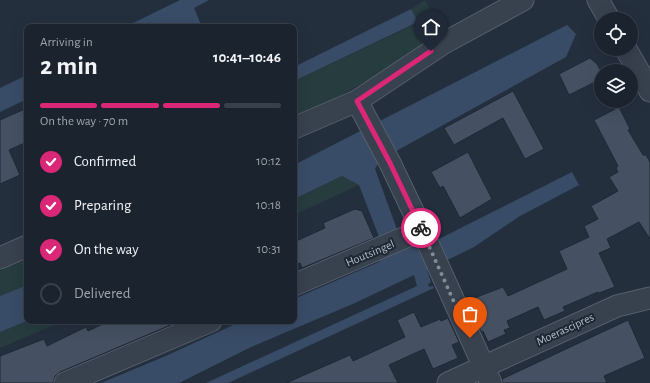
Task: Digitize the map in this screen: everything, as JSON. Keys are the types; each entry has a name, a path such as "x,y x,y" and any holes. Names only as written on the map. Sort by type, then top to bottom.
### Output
{"street":[{"path":"297,127 357,101 444,42 524,0"},
{"path":"598,0 604,12"},
{"path":"630,56 650,91"},
{"path":"357,101 390,163 418,236 441,272 487,375"},
{"name":"Houtsingel","path":"297,285 377,250 418,236"},
{"path":"0,258 24,247"},
{"name":"Moerascipres","path":"448,383 487,375 617,306 650,298"},
{"path":"65,383 203,324"}],"green space":[{"path":"425,0 442,33 351,90 297,118 297,80 418,23 411,9"},
{"path":"342,176 359,185 297,214 297,198"},
{"path":"24,260 24,286 0,296 0,271"},
{"path":"24,322 24,324 57,324 0,348 0,332"}],"water":[{"path":"180,0 209,0 194,8 201,24 131,24"},
{"path":"411,9 418,22 297,80 297,66"},
{"path":"567,25 576,34 566,57 380,160 375,169 399,235 381,242 359,185 342,176 297,198 297,163"},
{"path":"24,76 24,100 0,112 0,88"},
{"path":"572,172 579,185 520,216 474,247 427,270 431,282 428,284 429,287 433,286 434,288 228,383 206,383 417,286 414,275 355,303 251,347 179,383 101,383 168,355 235,324 297,324 297,298 379,262 386,252 404,244 419,249"},
{"path":"24,286 24,322 0,332 0,296"}],"building":[{"path":"590,58 597,64 594,64 594,82 569,95 559,74"},
{"path":"513,91 544,149 525,159 503,118 454,145 444,128"},
{"path":"620,108 630,129 628,130 643,155 646,155 650,162 650,239 639,222 607,239 611,248 599,253 615,287 599,293 598,292 563,307 565,311 544,320 538,307 507,321 510,328 504,330 506,334 488,342 483,331 481,332 469,300 503,287 508,296 567,269 559,251 589,237 584,226 598,219 591,206 618,191 609,177 618,172 616,168 618,166 594,120"},
{"path":"24,109 24,143 9,150 20,175 0,184 0,120"},
{"path":"468,152 492,199 460,218 443,186 440,188 431,172"},
{"path":"355,209 362,211 374,238 302,268 300,263 297,264 297,241 325,228 323,223"},
{"path":"414,312 421,327 440,319 441,321 448,318 459,342 452,345 458,358 433,369 424,349 389,365 398,383 286,383 350,355 353,361 405,337 397,320"},
{"path":"628,320 645,358 604,376 607,383 503,383 502,379"},
{"path":"103,324 173,324 60,372 55,376 53,383 0,383 0,356 44,339 47,346 86,327 88,331"}],"way so far":[{"path":"421,228 470,338"}],"route":[{"path":"421,228 390,163 357,101 431,51"}]}
